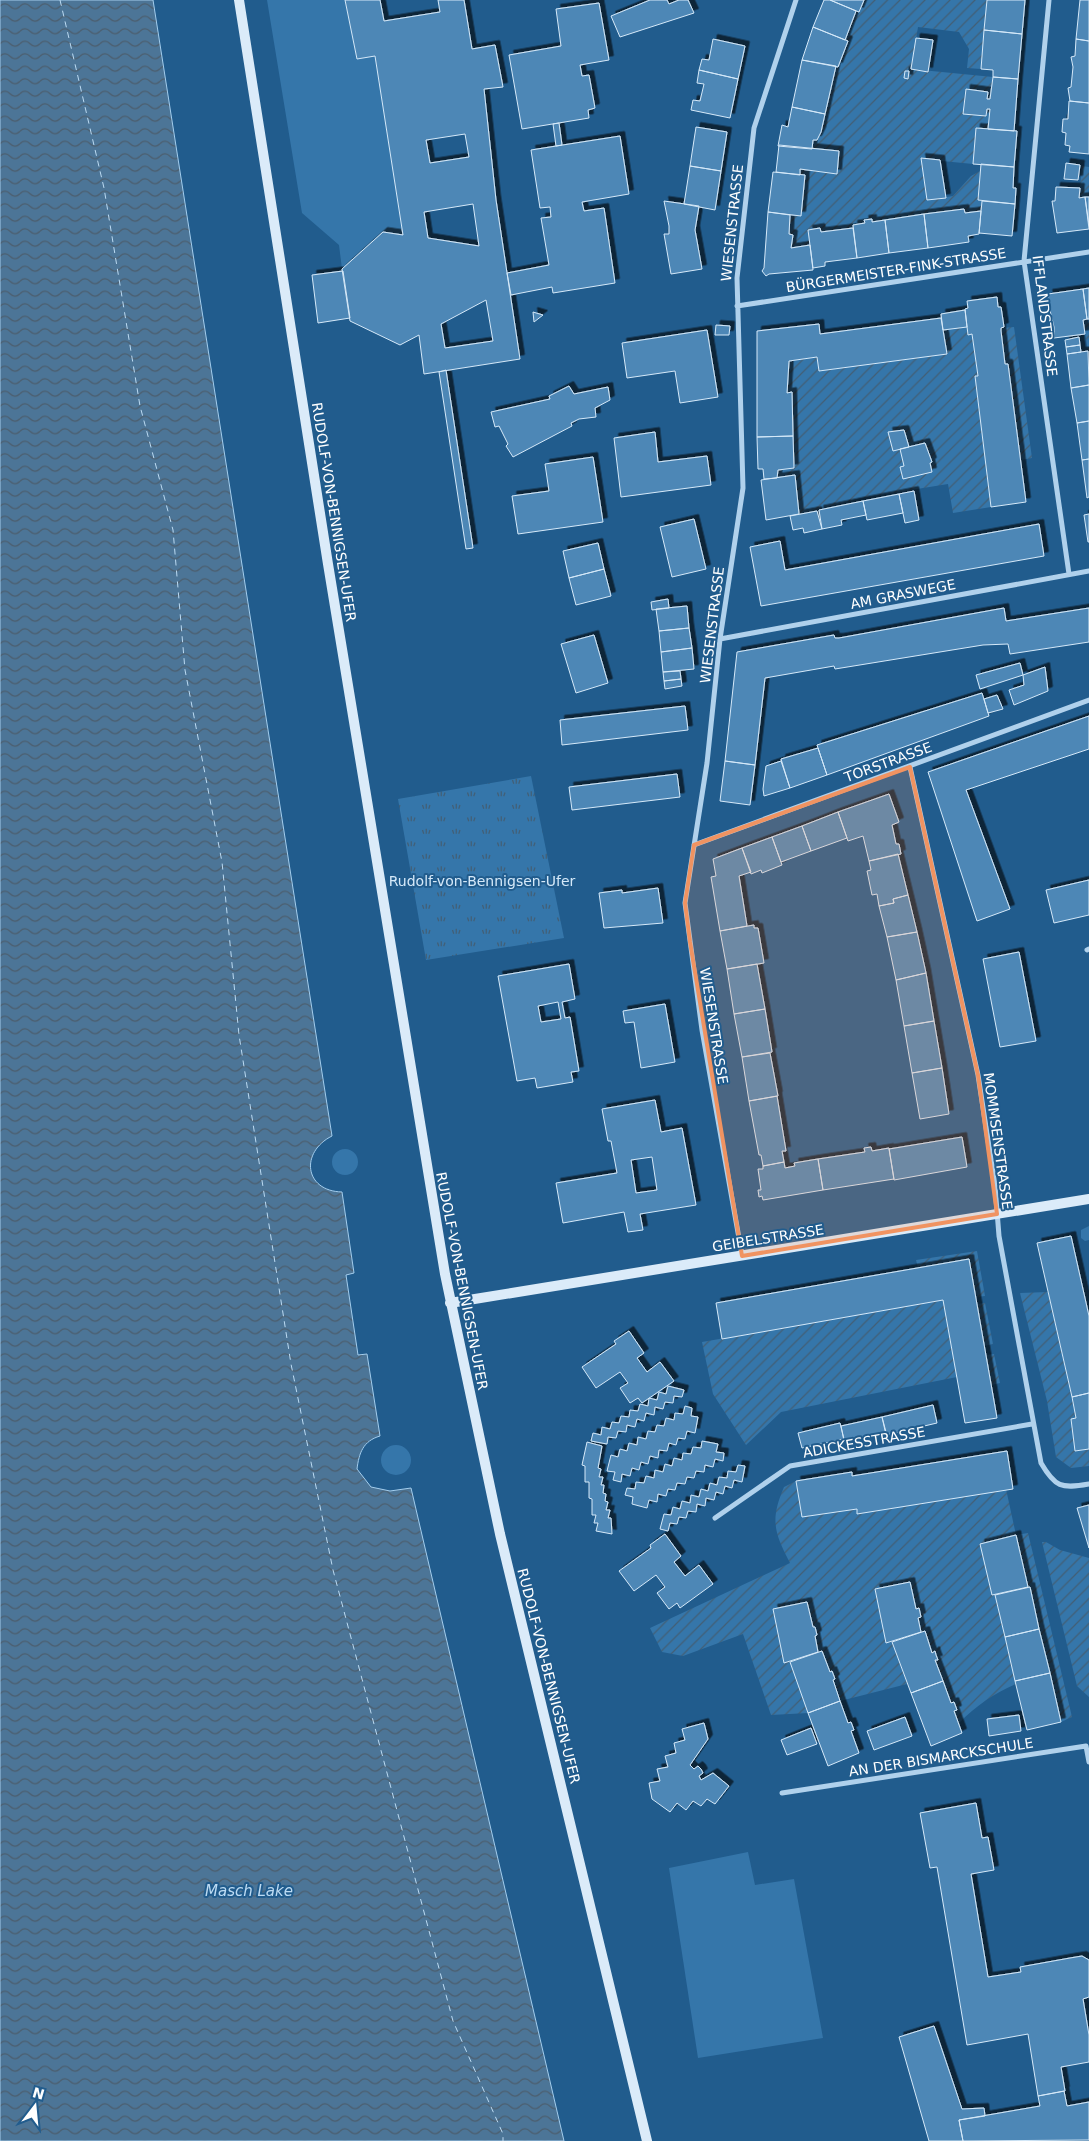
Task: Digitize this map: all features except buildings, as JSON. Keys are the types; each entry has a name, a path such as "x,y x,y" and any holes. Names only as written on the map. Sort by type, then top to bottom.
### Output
{"street":[{"name":"RUDOLF-VON-BENNIGSEN-UFER","path":"239,0 360,761 450,1303 502,1544 647,2141"},
{"name":"WIESENSTRASSE","path":"742,1256 702,1030 685,903 707,763 720,639 743,488 736,306 737,278 754,128 796,0"},
{"name":"IFFLANDSTRASSE","path":"1049,0 1024,261 1069,574"},
{"name":"BÜRGERMEISTER-FINK-STRASSE","path":"736,306 1089,252"},
{"name":"AM GRASWEGE","path":"720,639 1089,571"},
{"name":"TORSTRASSE","path":"694,844 910,767 1089,700"},
{"name":"MOMMSENSTRASSE","path":"910,767 978,1075 999,1236 1032,1424 1041,1463 1052,1480 1071,1487 1089,1484"},
{"name":"GEIBELSTRASSE","path":"450,1303 1089,1199"},
{"name":"ADICKESSTRASSE","path":"715,1518 790,1466 1032,1424"},
{"name":"AN DER BISMARCKSCHULE","path":"782,1793 1086,1746 1089,1762"}],"highlighted area":[{"path":"910,767 978,1075 997,1214 742,1256 685,903 694,845"}],"green space":[{"path":"267,0 345,0 357,59 375,56 403,235 383,232 342,269 339,245 302,213"},
{"path":"864,0 987,0 981,69 967,68 969,49 959,32 918,27 911,69 993,77 990,99 987,99 988,92 965,90 963,114 986,116 987,109 990,109 988,129 976,128 973,164 922,159 928,200 953,196 971,176 980,171 978,200 982,201 981,211 965,213 964,209 872,222 872,219 865,220 865,223 853,225 853,228 821,232 820,228 808,230 810,245 791,248 789,234 790,215 801,215 805,176 800,175 800,169 837,174 839,151 812,149 813,140 836,66 848,41 845,40 856,11"},
{"path":"1082,166 1089,167 1089,197 1079,198"},
{"path":"1089,319 1089,351 1088,351 1083,320"},
{"path":"967,327 968,334 972,334 978,376 975,376 991,507 953,513 948,484 861,498 799,514 795,476 777,478 778,470 794,468 792,392 787,393 789,361 817,357 820,371 946,354 943,330"},
{"path":"1014,327 1032,458 1021,460 1008,364 1005,364 1001,328"},
{"name":"Rudolf-von-Bennigsen-Ufer","path":"531,776 564,938 426,960 398,799"},
{"path":"345,1149 354,1153 358,1162 354,1171 345,1175 336,1171 332,1162 336,1153"},
{"path":"1089,1226 1089,1240 1085,1241 1081,1238 1081,1230"},
{"path":"977,1251 985,1296 976,1297 969,1260 918,1268 916,1260"},
{"path":"1048,1292 1076,1418 1071,1420 1075,1451 1089,1449 1089,1466 1071,1468 1056,1457 1047,1401 1020,1293"},
{"path":"943,1300 957,1377 781,1412 746,1445 713,1394 702,1342"},
{"path":"985,1303 993,1344 984,1346 977,1304"},
{"path":"994,1354 1000,1383 991,1385 986,1355"},
{"path":"396,1445 407,1449 411,1460 407,1471 396,1475 385,1471 381,1460 385,1449"},
{"path":"796,1481 802,1517 857,1509 857,1513 1006,1489 1016,1535 1028,1533 1072,1717 1061,1722 1016,1536 980,1544 992,1595 995,1595 1016,1684 986,1700 959,1723 954,1711 956,1710 954,1702 951,1703 935,1660 938,1659 935,1652 932,1653 925,1631 921,1632 910,1582 875,1589 887,1643 892,1642 907,1684 840,1701 832,1672 830,1672 822,1651 818,1652 815,1636 817,1635 815,1627 813,1627 807,1602 773,1609 784,1662 790,1662 808,1713 771,1715 743,1634 683,1656 662,1652 650,1628 790,1563 777,1534 776,1517 784,1487"},
{"path":"1042,1542 1046,1542 1060,1550 1089,1558 1089,1697 1077,1686"},
{"path":"748,1852 755,1885 794,1879 823,2038 698,2058 669,1868"}],"water":[{"name":"Masch Lake","path":"0,0 153,0 332,1136 315,1151 311,1160 311,1170 314,1178 320,1185 329,1190 342,1192 354,1273 346,1275 358,1355 367,1354 380,1436 374,1438 363,1448 357,1469 371,1487 390,1491 411,1488 564,2141 0,2141"}],"ferry route":[{"path":"60,0 104,188 140,406 173,530 185,670 222,862 239,1035 291,1364 333,1570 453,2021 503,2134 503,2141"}]}
